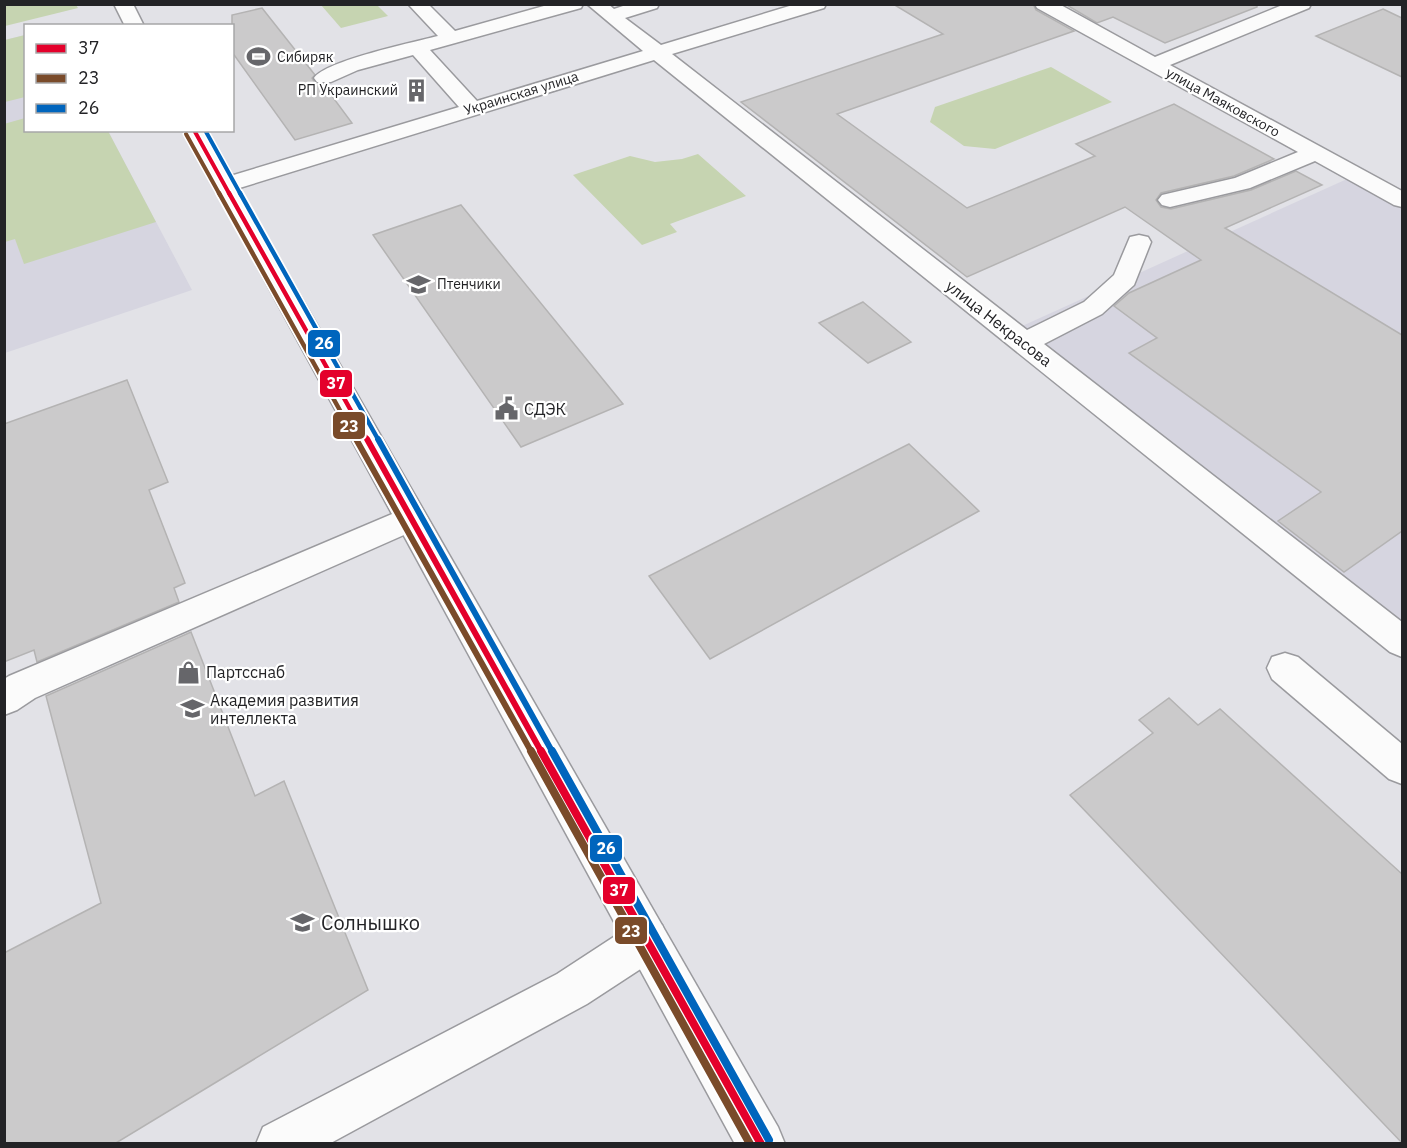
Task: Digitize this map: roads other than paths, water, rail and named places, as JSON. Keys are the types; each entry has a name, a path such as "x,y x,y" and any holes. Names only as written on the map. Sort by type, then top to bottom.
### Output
{"street":[{"path":"123,4 134,24"},
{"path":"417,4 451,38"},
{"path":"324,78 351,66 574,4"},
{"path":"604,10 650,4"},
{"name":"Украинская улица","path":"225,185 817,4"},
{"name":"улица Маяковского","path":"1044,4 1402,200"},
{"path":"1155,64 1302,4"},
{"name":"улица Некрасова","path":"604,10 1402,642"},
{"path":"417,48 472,108"},
{"path":"195,132 761,1143"},
{"path":"1170,200 1242,183 1316,153"},
{"path":"1024,343 1093,308 1125,279 1139,242"},
{"path":"4,699 22,687 411,518"},
{"path":"1285,668 1402,767"},
{"path":"280,1143 572,989 647,940"}],"place":[{"name":"Сибиряк","path":"259,57"},
{"name":"РП Украинский","path":"416,90"},
{"name":"Птенчики","path":"419,284"},
{"name":"СДЭК","path":"506,409"},
{"name":"Партсснаб","path":"188,672"},
{"name":"Академия развития интеллекта","path":"192,709"},
{"name":"Солнышко","path":"303,922"}]}
